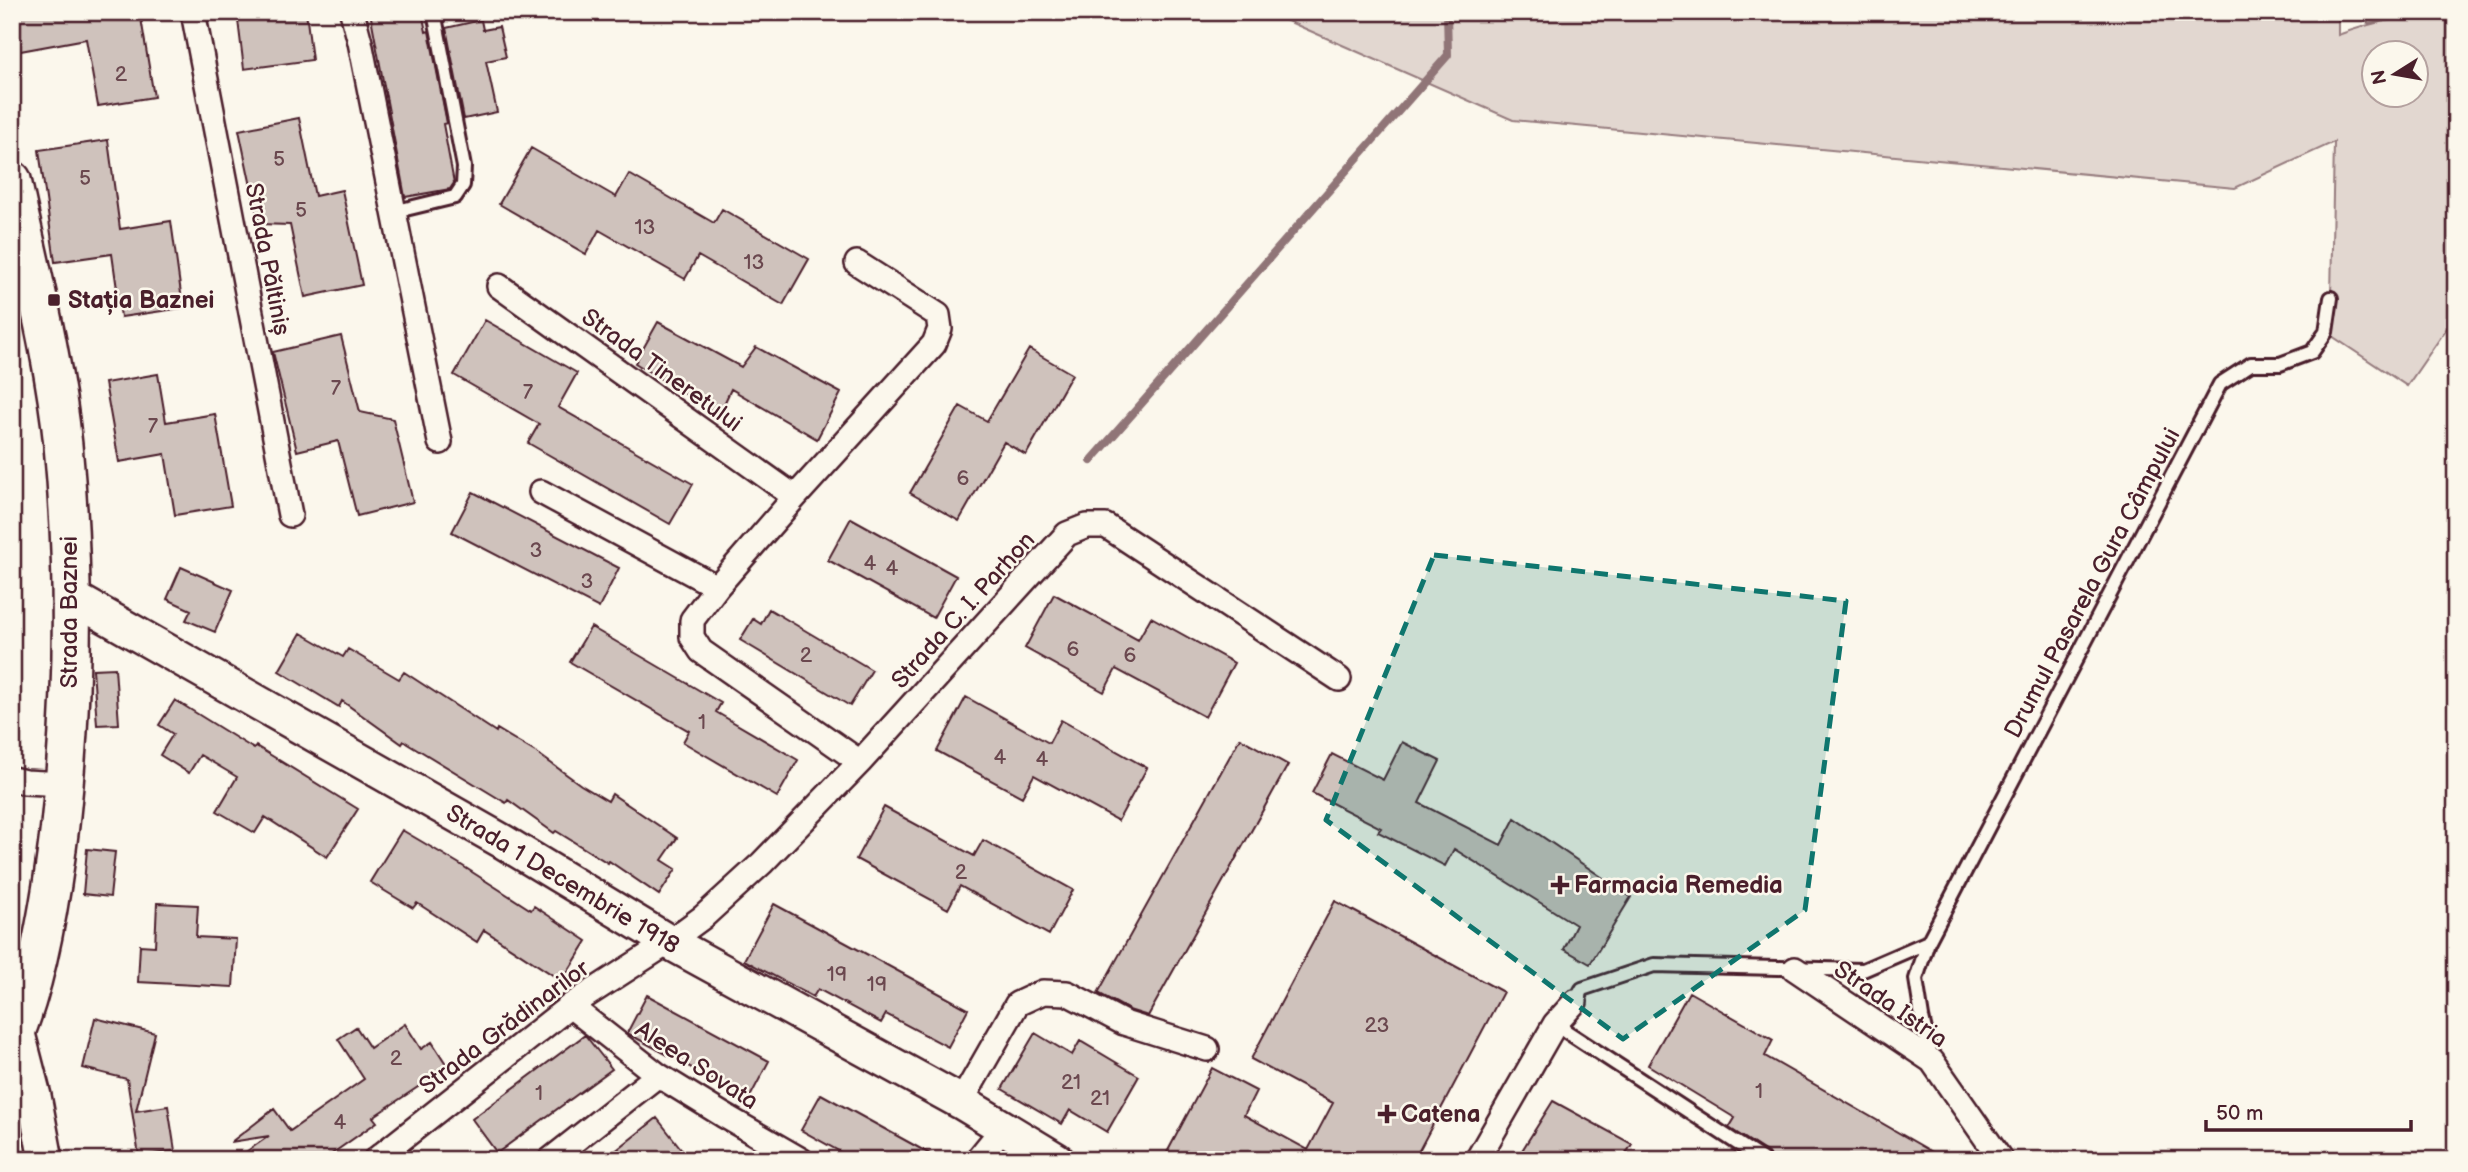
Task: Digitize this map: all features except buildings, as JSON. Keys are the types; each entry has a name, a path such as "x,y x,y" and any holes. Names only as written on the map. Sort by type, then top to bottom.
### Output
{"main road":[{"name":"Strada Baznei","path":"12,180 46,341 62,443 71,669 57,856 34,972 15,1036"},
{"name":"Strada 1 Decembrie 1918","path":"70,596 502,841 669,942 961,1102 1057,1160"},
{"path":"15,1036 34,1096 46,1160"}],"street":[{"name":"Strada Păltiniș","path":"193,12 290,515"},
{"path":"352,12 440,442"},
{"path":"857,263 938,315 940,329 934,344 795,497 718,587 692,620 692,637 701,651 860,762"},
{"name":"Strada Tineretului","path":"499,286 795,497"},
{"path":"541,492 718,587"},
{"name":"Strada C. I. Parhon","path":"669,942 703,917 762,863 860,762 1067,534 1087,526 1105,526 1339,679"},
{"path":"12,779 64,784"},
{"name":"Strada Grădinarilor","path":"375,1160 570,1006 669,942"},
{"name":"Strada Istria","path":"1795,968 1932,1061 1998,1158"},
{"path":"961,1102 1017,1004 1044,992 1067,993 1124,1023 1207,1049"},
{"path":"1476,1160 1555,1024 1575,1002"},
{"name":"Aleea Sovata","path":"570,1006 658,1075 801,1160"},
{"path":"550,1160 658,1075"},
{"path":"977,1160 1003,1128"}],"lane":[{"path":"393,212 455,197 464,185 464,167 434,12"},
{"name":"Drumul Pasarela Gura Câmpului","path":"1932,1061 1916,979 1928,942 2220,384 2251,364 2280,363 2312,352 2326,332 2331,298"},
{"path":"1575,1002 1582,989 1654,965 1863,970 1928,942"},
{"path":"1555,1024 1763,1160"}],"highlighted area":[{"path":"1434,555 1846,601 1805,910 1623,1039 1326,820"}],"shaded area":[{"path":"1267,12 2338,12 2338,35 2396,18 2456,12 2456,315 2407,386 2326,332 2331,298 2334,142 2235,188 1513,120"}],"water":[{"path":"2357,12 2436,12 2369,24"}],"waterway":[{"path":"1091,461 1448,55 1447,12"}],"place":[{"name":"Stația Baznei","path":"54,300"},
{"name":"Farmacia Remedia","path":"1560,885"},
{"name":"Catena","path":"1387,1114"}]}
